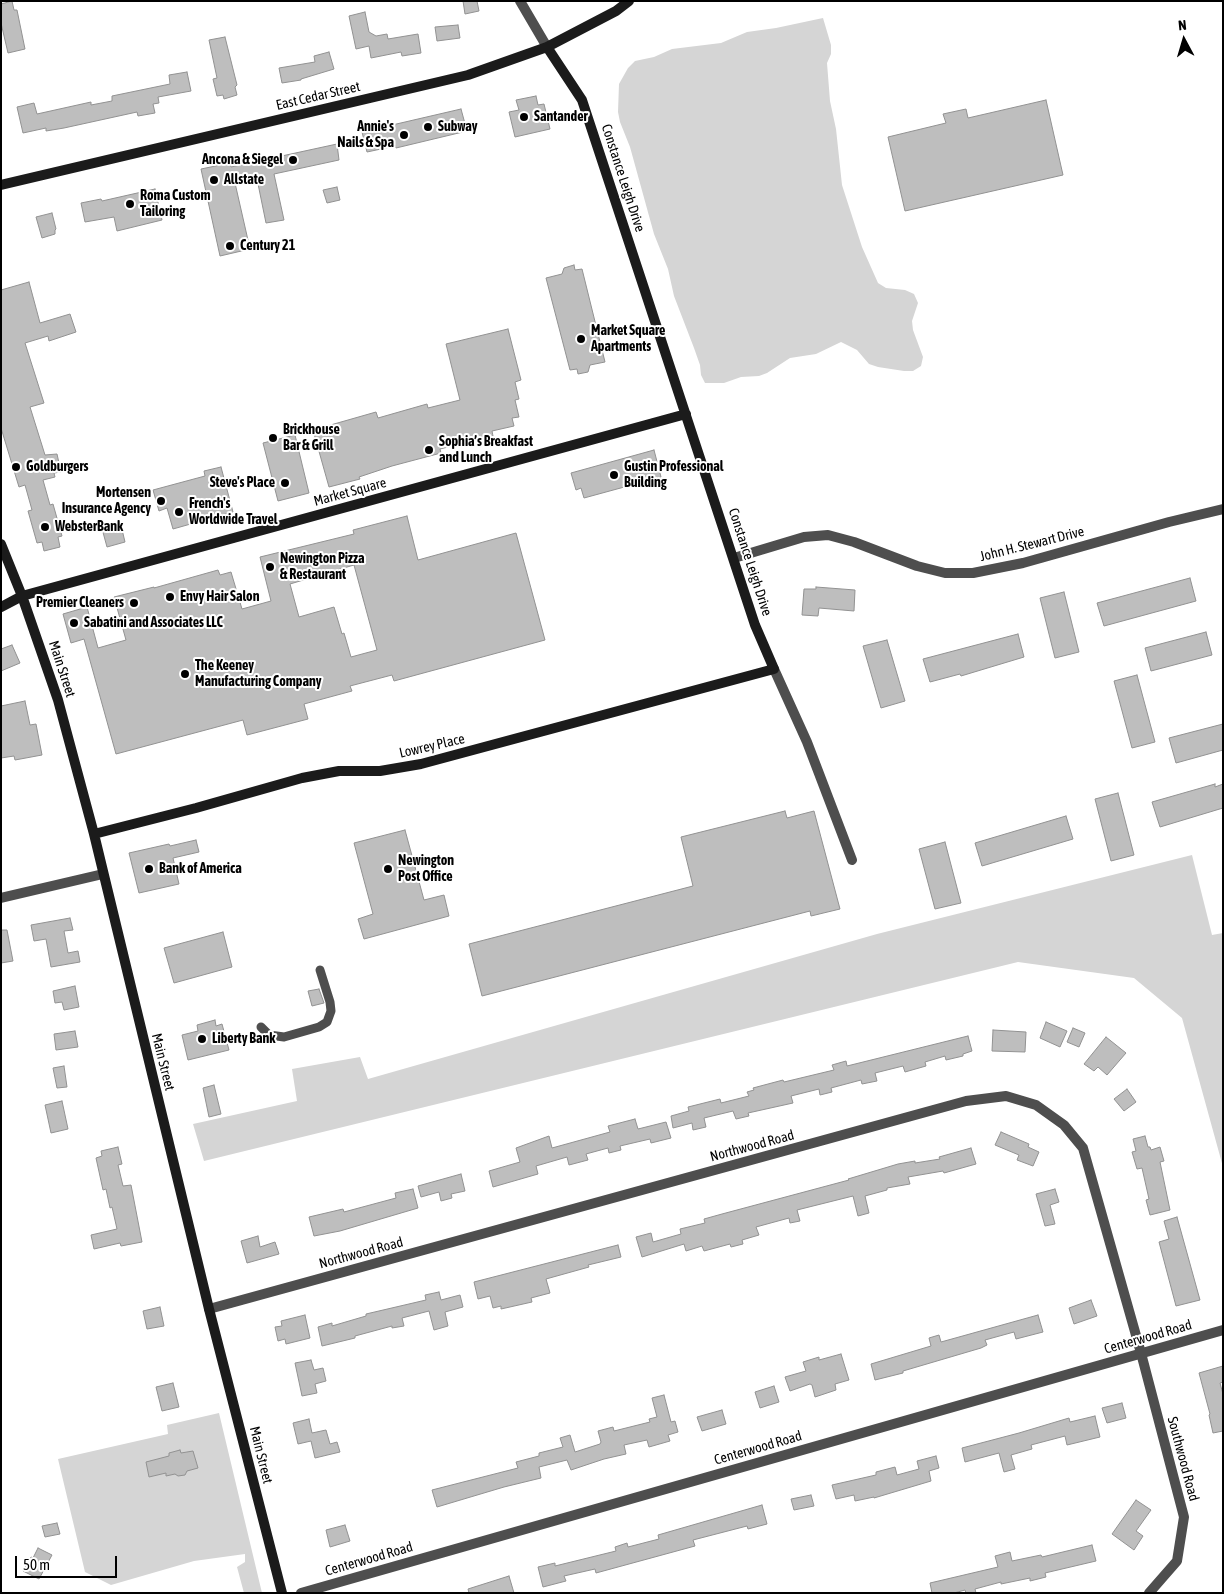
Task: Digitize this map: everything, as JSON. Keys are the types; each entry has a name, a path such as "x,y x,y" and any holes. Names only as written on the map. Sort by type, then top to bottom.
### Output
{"street":[{"path":"520,1 547,47"},
{"name":"East Cedar Street","path":"1,184 468,75 547,47 616,11 629,1"},
{"name":"Constance Leigh Drive","path":"547,47 582,100 756,625 807,742 852,860"},
{"name":"Market Square","path":"1,607 22,596 686,414"},
{"name":"John H. Stewart Drive","path":"734,558 804,537 828,536 854,542 917,566 945,573 973,573 1023,563 1169,522 1223,510"},
{"name":"Main Street","path":"1,544 22,596 58,700 94,834 209,1309 282,1593"},
{"name":"Lowrey Place","path":"94,834 302,778 339,771 380,771 421,764 774,668"},
{"path":"1,898 104,874"},
{"name":"Northwood Road","path":"209,1309 966,1101 1006,1096 1036,1105 1064,1125 1083,1148 1141,1353"},
{"name":"Centerwood Road","path":"301,1593 1223,1330"},
{"name":"Southwood Road","path":"1141,1353 1184,1517 1177,1561 1149,1593"}],"lane":[{"path":"261,1027 269,1035 284,1037 319,1027 327,1022 331,1011 330,1002 320,970"}],"shaded area":[{"path":"823,18 831,45 831,54 827,63 830,101 836,129 842,185 862,247 878,283 886,288 905,290 914,294 918,303 912,321 913,330 923,357 921,366 913,371 878,367 869,364 857,350 841,342 816,354 790,358 759,376 741,377 724,383 705,383 674,296 668,269 654,234 630,147 620,122 618,112 619,84 628,68 635,61 654,57 672,49 721,43 747,32"},
{"path":"1192,855 1212,935 1223,933 1223,1167 1182,1018 1134,978 1018,962 204,1161 193,1124 297,1101 292,1069 360,1057 368,1079 877,934"},
{"path":"219,1413 262,1593 244,1593 237,1567 245,1562 245,1554 194,1561 111,1585 85,1572 58,1459 168,1434 167,1425"}],"building":[{"path":"12,1 14,10 17,10 25,49 8,53 1,23 1,4"},
{"path":"463,1 477,1 479,11 465,14"},
{"path":"365,12 369,32 376,36 387,34 388,39 418,34 421,53 402,56 401,52 371,58 369,46 356,49 349,16"},
{"path":"458,25 460,38 437,41 435,27"},
{"path":"225,37 237,85 235,87 237,95 224,99 223,95 217,96 213,79 217,78 209,40"},
{"path":"329,52 334,69 301,80 282,83 279,68 315,62 314,56"},
{"path":"187,72 191,91 158,97 159,103 153,104 155,113 138,116 137,112 64,128 46,131 46,128 23,133 17,107 34,103 37,114 91,102 91,105 112,101 112,96 170,84 169,75"},
{"path":"536,96 538,105 544,104 550,129 515,137 509,112 519,110 516,100"},
{"path":"1046,100 1063,175 905,211 888,137 946,123 943,114 966,109 968,118"},
{"path":"461,109 467,131 396,148 395,146 367,152 362,132"},
{"path":"337,144 339,160 274,174 284,220 266,223 257,179 235,183 250,249 220,256 201,169 230,163 231,167"},
{"path":"337,187 340,200 327,203 323,190"},
{"path":"155,189 162,220 117,231 114,217 85,222 81,203 101,199 102,201"},
{"path":"52,213 56,229 55,234 42,238 36,217"},
{"name":"Market Square Apartments","path":"574,265 575,270 582,269 605,362 590,365 588,372 578,374 577,369 570,370 546,278 562,274 564,268"},
{"path":"29,282 40,323 70,314 76,332 49,341 48,336 25,343 44,403 30,407 45,455 57,454 61,472 54,473 55,477 43,480 50,505 53,504 62,536 58,537 60,547 44,551 42,542 37,543 28,511 32,510 25,485 19,487 1,428 1,290"},
{"path":"508,329 521,380 515,382 519,399 515,400 519,417 512,418 514,426 492,431 493,436 440,449 441,453 392,466 359,477 360,479 329,487 313,430 376,412 378,418 427,404 428,408 460,400 446,344"},
{"path":"295,435 309,493 278,501 263,443"},
{"name":"Gustin Professional Building","path":"654,450 661,477 584,498 581,488 576,490 571,473"},
{"path":"221,467 233,512 173,529 167,508 159,511 153,490 205,476 204,471"},
{"path":"407,516 418,560 516,533 545,640 394,681 392,675 350,686 352,691 304,704 308,719 247,735 243,720 116,754 84,639 71,643 63,614 87,607 98,648 126,640 114,597 218,570 220,575 231,572 242,609 271,601 260,557 354,534 353,530","holes":["354,565 377,650 351,657 334,607 299,617 290,584"]},
{"path":"120,521 125,542 107,547 101,525"},
{"path":"1190,578 1196,601 1104,626 1097,603"},
{"path":"816,587 855,590 854,611 819,608 818,616 802,615 804,589 816,589"},
{"path":"1064,592 1079,652 1055,658 1040,598"},
{"path":"1206,632 1212,655 1151,671 1145,648"},
{"path":"1018,634 1024,657 961,676 960,674 930,682 923,659"},
{"path":"887,640 905,701 881,708 863,646"},
{"path":"12,645 20,663 1,671 1,649"},
{"path":"1137,675 1155,742 1132,748 1114,681"},
{"path":"25,701 30,725 36,724 42,755 15,760 14,756 1,758 1,706"},
{"path":"1223,724 1223,750 1176,763 1169,738"},
{"path":"1215,784 1215,787 1223,784 1223,808 1160,827 1152,802"},
{"path":"1118,793 1134,855 1111,861 1095,799"},
{"path":"785,811 787,818 814,811 840,909 811,916 810,911 482,996 469,944 693,886 681,837"},
{"path":"1066,816 1073,839 982,866 975,843"},
{"name":"Newington Post Office","path":"405,830 424,900 444,895 449,916 364,939 358,919 373,914 354,843"},
{"path":"196,840 199,852 173,858 179,884 139,893 129,853"},
{"path":"945,842 961,903 935,909 919,849"},
{"path":"70,918 73,930 64,931 68,953 78,951 80,962 51,967 46,939 34,941 31,925"},
{"path":"1,930 7,930 13,961 1,963"},
{"path":"223,932 232,967 174,983 164,948"},
{"path":"75,986 79,1007 64,1010 62,1002 55,1003 53,991"},
{"path":"319,989 324,1003 312,1006 308,991"},
{"path":"215,1020 216,1026 222,1024 229,1050 188,1060 182,1035 198,1031 197,1025"},
{"path":"1046,1022 1067,1031 1060,1047 1040,1038"},
{"path":"1073,1028 1085,1033 1079,1047 1067,1042"},
{"path":"993,1030 1026,1032 1025,1052 992,1051"},
{"path":"75,1031 78,1047 56,1050 54,1034"},
{"path":"968,1036 972,1051 963,1054 963,1056 946,1060 945,1056 925,1062 926,1066 905,1072 903,1066 875,1073 877,1081 862,1084 861,1080 831,1088 832,1092 820,1095 819,1089 791,1096 793,1103 748,1113 749,1116 736,1119 733,1111 704,1118 706,1127 693,1130 692,1123 673,1128 671,1116 689,1111 688,1107 720,1099 721,1103 749,1096 747,1092 754,1090 753,1088 834,1070 832,1065 846,1061 847,1066"},
{"path":"1106,1037 1126,1053 1107,1075 1098,1067 1094,1071 1084,1064"},
{"path":"64,1066 67,1087 57,1088 53,1068"},
{"path":"214,1085 221,1114 209,1117 203,1088"},
{"path":"1127,1089 1136,1102 1124,1111 1114,1099"},
{"path":"62,1101 68,1129 51,1133 45,1105"},
{"path":"635,1119 638,1129 666,1122 671,1138 651,1143 650,1139 620,1146 621,1150 609,1153 608,1148 586,1154 588,1160 569,1165 567,1157 536,1166 538,1174 493,1187 489,1171 520,1162 516,1148 549,1136 552,1148 610,1132 608,1126"},
{"path":"1001,1132 1029,1144 1028,1147 1039,1152 1033,1166 1017,1160 1019,1155 995,1145"},
{"path":"1145,1136 1148,1147 1151,1150 1160,1147 1164,1161 1160,1162 1170,1210 1150,1215 1146,1200 1149,1199 1142,1168 1137,1169 1132,1152 1136,1151 1133,1139"},
{"path":"118,1147 122,1164 118,1165 123,1186 131,1185 142,1242 121,1246 120,1243 94,1249 91,1235 117,1229 106,1189 103,1190 96,1158 102,1156 101,1151"},
{"path":"971,1148 976,1164 944,1173 943,1171 908,1177 910,1184 887,1188 887,1190 865,1196 869,1213 858,1216 853,1196 797,1210 800,1221 790,1223 789,1218 756,1227 759,1235 742,1240 743,1244 731,1247 730,1244 704,1251 702,1246 686,1251 684,1244 642,1257 636,1237 651,1233 653,1242 681,1234 680,1229 705,1223 704,1219 849,1180 898,1164 940,1159 939,1157"},
{"path":"461,1174 465,1191 451,1194 452,1198 441,1201 439,1192 421,1197 418,1186"},
{"path":"413,1189 418,1208 340,1231 314,1236 309,1217 343,1209 344,1212 396,1198 395,1193"},
{"path":"1055,1189 1059,1202 1050,1205 1055,1224 1045,1226 1036,1194"},
{"path":"1177,1217 1200,1300 1176,1306 1159,1242 1169,1239 1164,1221"},
{"path":"258,1236 260,1247 275,1242 279,1254 247,1263 241,1241"},
{"path":"618,1245 621,1257 588,1265 589,1267 546,1279 550,1293 531,1298 532,1302 501,1309 501,1306 493,1308 490,1296 478,1299 474,1282"},
{"path":"439,1292 441,1300 460,1295 463,1307 445,1312 448,1326 434,1330 429,1311 402,1318 404,1326 392,1328 392,1326 322,1346 318,1327 332,1323 332,1326 366,1316 366,1314 426,1300 425,1295"},
{"path":"1091,1300 1097,1316 1074,1324 1069,1308"},
{"path":"160,1307 164,1326 147,1329 143,1311"},
{"path":"305,1315 310,1338 286,1344 285,1339 278,1341 275,1327 282,1326 281,1321"},
{"path":"1038,1315 1043,1332 1016,1339 1014,1332 985,1340 987,1345 981,1348 875,1380 871,1364 931,1346 929,1338 939,1335 941,1342"},
{"path":"841,1354 849,1380 835,1384 836,1390 815,1397 812,1385 810,1384 790,1391 785,1377 806,1371 803,1362 819,1357 819,1360"},
{"path":"311,1360 314,1370 323,1368 326,1381 315,1384 317,1393 302,1396 295,1363"},
{"path":"1223,1366 1223,1382 1220,1383 1223,1394 1223,1431 1213,1433 1199,1373"},
{"path":"173,1383 179,1407 162,1411 156,1387"},
{"path":"774,1386 779,1402 760,1408 755,1392"},
{"path":"664,1395 671,1422 675,1421 678,1432 668,1435 670,1441 649,1447 647,1440 624,1445 626,1454 571,1470 567,1460 539,1467 541,1478 437,1507 432,1490 518,1468 516,1462 539,1456 539,1453 563,1447 560,1438 570,1435 575,1452 600,1444 598,1431 613,1427 614,1431 650,1422 649,1419 657,1417 652,1398"},
{"path":"1122,1403 1126,1418 1107,1423 1102,1408"},
{"path":"722,1410 726,1424 702,1431 697,1417"},
{"path":"1095,1416 1100,1437 1067,1445 1065,1436 1031,1445 1032,1449 1011,1455 1015,1469 1004,1472 999,1453 965,1462 962,1448 1069,1418 1070,1422"},
{"path":"309,1419 312,1433 326,1430 330,1444 337,1442 340,1452 315,1458 311,1441 298,1444 293,1423"},
{"path":"180,1450 181,1453 193,1451 198,1468 187,1471 185,1475 178,1476 175,1474 166,1476 166,1473 149,1477 146,1462 169,1456 169,1453"},
{"path":"936,1456 939,1468 929,1471 931,1481 874,1498 855,1501 854,1495 836,1499 832,1485 876,1475 876,1472 895,1467 897,1475 919,1469 917,1461"},
{"path":"811,1495 814,1506 794,1510 791,1499"},
{"path":"1136,1500 1151,1510 1136,1531 1143,1536 1134,1550 1112,1534"},
{"path":"762,1505 767,1524 748,1529 747,1526 693,1540 695,1546 596,1573 595,1569 564,1576 566,1581 543,1587 538,1567 555,1563 555,1566 616,1551 615,1547 627,1543 628,1547 659,1539 658,1535"},
{"path":"57,1523 60,1534 45,1537 42,1526"},
{"path":"345,1525 350,1541 330,1547 326,1530"},
{"path":"1092,1545 1096,1561 1045,1573 1046,1577 1030,1581 1030,1578 1001,1584 1001,1582 975,1589 976,1593 966,1593 965,1590 954,1593 932,1593 930,1583 998,1567 995,1556 1010,1552 1012,1561 1041,1555 1042,1557"},
{"path":"38,1548 52,1555 39,1579 23,1571"},
{"path":"509,1576 514,1593 469,1593 468,1589"}],"place":[{"name":"Santander","path":"524,117"},
{"name":"Subway","path":"428,127"},
{"name":"Annie's Nails & Spa","path":"404,135"},
{"name":"Ancona & Siegel","path":"293,160"},
{"name":"Allstate","path":"214,180"},
{"name":"Roma Custom Tailoring","path":"130,204"},
{"name":"Century 21","path":"230,246"},
{"name":"Market Square Apartments","path":"581,339"},
{"name":"Brickhouse Bar & Grill","path":"273,438"},
{"name":"Sophia’s Breakfast and Lunch","path":"429,450"},
{"name":"Goldburgers","path":"16,467"},
{"name":"Gustin Professional Building","path":"614,475"},
{"name":"Steve's Place","path":"285,483"},
{"name":"Mortensen Insurance Agency","path":"161,501"},
{"name":"French's Worldwide Travel","path":"179,512"},
{"name":"WebsterBank","path":"45,527"},
{"name":"Newington Pizza & Restaurant","path":"270,567"},
{"name":"Envy Hair Salon","path":"170,597"},
{"name":"Premier Cleaners","path":"134,603"},
{"name":"Sabatini and Associates LLC","path":"74,623"},
{"name":"The Keeney Manufacturing Company","path":"185,674"},
{"name":"Bank of America","path":"149,869"},
{"name":"Newington Post Office","path":"388,869"},
{"name":"Liberty Bank","path":"202,1039"}]}
